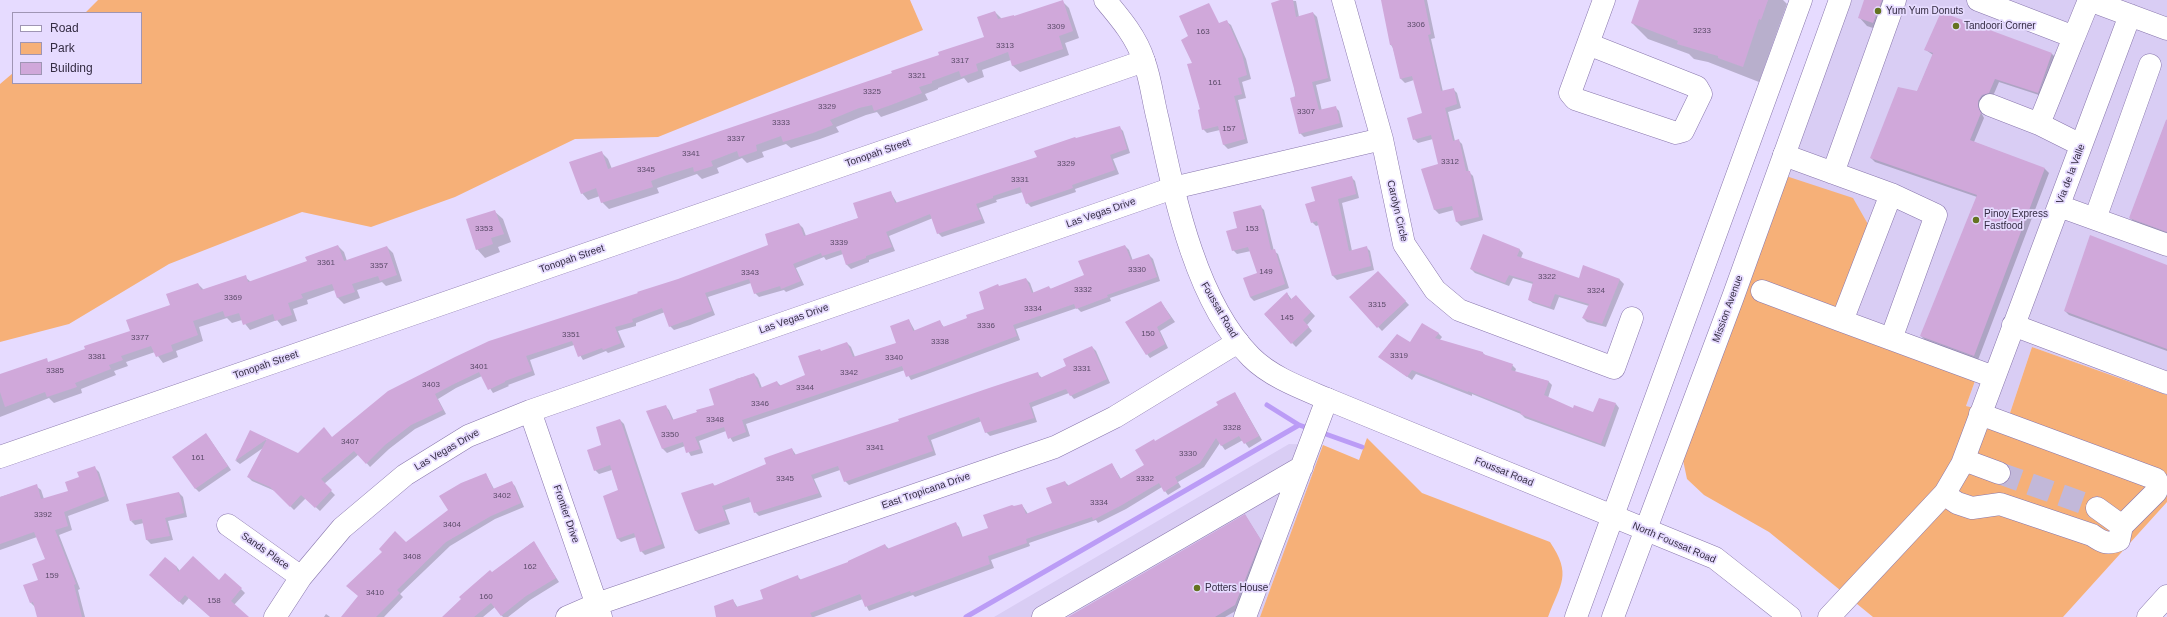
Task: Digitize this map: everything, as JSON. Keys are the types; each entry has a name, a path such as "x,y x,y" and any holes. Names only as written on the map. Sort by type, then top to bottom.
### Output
{"main road":[{"name":"Foussat Road","path":"1105,0 1132,35 1144,61 1173,188 1204,285 1227,327 1251,358 1286,381 1613,518"},
{"name":"Carolyn Circle","path":"1343,0 1382,139 1404,244 1434,290 1459,310 1614,368 1632,318"},
{"path":"1588,44 1697,87 1701,94 1684,131 1676,133 1575,99 1570,93 1604,0"},
{"path":"1576,617 1801,0"},
{"name":"Mission Avenue","path":"1613,617 1647,530 1840,0"},
{"path":"1833,173 1896,0"},
{"path":"1978,0 2074,37"},
{"path":"2039,124 2089,0 2119,8 2167,29"},
{"name":"Via de la Valle","path":"1829,617 1944,494 1964,460 2081,145 2119,8"},
{"name":"Tonopah Street","path":"0,457 1144,61"},
{"path":"2095,219 2150,65"},
{"path":"1990,105 2039,124 2081,145"},
{"name":"Las Vegas Drive","path":"275,617 301,577 342,528 405,475 468,436 530,411 1173,188 1382,139"},
{"path":"1784,155 1891,194 1936,215 1891,339"},
{"path":"1842,321 1891,194"},
{"path":"2059,206 2167,245"},
{"path":"1762,291 1994,377"},
{"path":"2014,325 2167,383"},
{"name":"East Tropicana Drive","path":"566,617 599,611 1055,446 1115,417 1238,342"},
{"path":"1245,617 1327,399"},
{"name":"Frontier Drive","path":"530,411 599,611"},
{"path":"1944,494 1957,502 1972,508 2000,504 2092,535 2110,544 2119,540 2122,526 2156,492 2159,485 2156,479 1980,414"},
{"path":"1964,460 1999,473"},
{"path":"1044,617 1302,467"},
{"path":"2097,508 2122,526"},
{"name":"North Foussat Road","path":"1613,518 1647,530 1715,558 1790,617"},
{"name":"Sands Place","path":"228,525 301,577"},
{"path":"2148,617 2167,596"}],"shaded area":[{"path":"1852,0 2167,0 2167,395 2032,347 2009,416 1966,406 1975,381 1830,328 1786,176"},
{"path":"1289,444 1323,445 1260,617 994,617"}],"green space":[{"path":"98,0 910,0 923,30 658,137 575,139 455,197 371,227 302,212 169,264 69,324 0,342 0,84 12,74 12,84 142,84 142,12 86,12"},
{"path":"1786,176 1853,198 1869,226 1830,328 1975,381 1966,406 2009,416 2032,347 2167,395 2167,502 2063,617 1873,617 1769,532 1704,495 1687,479 1683,460"},
{"path":"1367,438 1422,493 1550,542 1561,563 1562,579 1548,617 1260,617 1323,445 1359,460"}],"building":[{"path":"1063,0 1073,31 1059,36 1063,49 1012,66 1008,52 976,64 978,71 961,77 959,71 932,81 932,83 919,87 922,93 891,105 874,111 872,105 859,108 830,120 833,125 813,133 783,142 781,136 756,145 757,151 739,157 737,151 711,161 713,166 694,172 693,167 651,181 653,187 601,203 596,188 581,194 569,162 602,151 608,169 892,73 891,71 939,55 938,52 984,37 977,17 995,11 998,19 1014,16"},
{"path":"1280,0 1293,0 1296,17 1313,12 1328,78 1312,82 1319,110 1336,106 1340,123 1299,134 1290,98 1296,96 1271,3"},
{"path":"1381,0 1424,0 1431,34 1428,35 1441,91 1454,88 1457,104 1445,108 1453,141 1459,139 1466,171 1470,171 1479,217 1456,222 1452,206 1434,210 1421,169 1438,164 1431,135 1413,140 1407,118 1422,113 1412,76 1400,79 1392,45 1390,45"},
{"path":"1639,0 1768,0 1761,20 1759,19 1743,67 1718,58 1718,56 1677,44 1678,41 1631,23"},
{"path":"1864,0 1882,0 1873,23 1858,18"},
{"path":"1209,3 1219,23 1227,20 1242,54 1247,75 1238,78 1242,94 1234,96 1245,139 1223,145 1218,126 1202,130 1198,110 1200,109 1187,64 1192,63 1181,40 1188,36 1179,16"},
{"path":"1941,12 2052,53 2038,93 1995,79 1989,93 1982,95 1978,101 1978,107 1981,113 1970,140 2045,168 1974,356 1920,336 1977,195 1870,158 1898,87 1917,91 1933,53 1924,50"},
{"path":"2167,120 2167,232 2129,218"},
{"path":"1120,126 1127,149 1110,155 1115,170 1072,185 1073,188 1026,204 1020,187 993,196 993,198 976,204 982,219 937,234 930,214 886,232 892,247 866,256 866,258 846,265 841,250 822,256 821,253 793,264 801,281 781,289 780,286 754,294 749,279 705,293 712,311 669,327 662,308 632,319 633,322 615,327 621,343 603,350 602,348 578,357 572,341 526,356 532,371 505,381 488,390 479,372 435,394 443,410 411,425 385,445 366,464 354,451 321,479 332,490 315,508 301,495 290,507 270,487 247,477 267,439 235,461 250,430 298,453 324,427 332,437 388,391 489,341 638,293 637,292 678,279 768,245 765,234 799,223 804,236 858,218 853,203 891,191 895,203 1037,157 1034,151 1075,137 1076,138"},
{"path":"1352,176 1356,194 1338,199 1349,251 1367,246 1371,266 1332,276 1317,221 1311,223 1305,204 1315,201 1311,187"},
{"path":"1261,205 1271,250 1275,249 1285,284 1250,297 1243,278 1257,273 1248,247 1232,251 1226,231 1237,228 1233,212"},
{"path":"495,210 504,234 491,238 493,244 476,250 466,219"},
{"path":"1483,234 1520,249 1517,256 1579,278 1583,265 1620,279 1602,324 1582,318 1589,304 1555,294 1550,307 1528,300 1533,282 1509,275 1505,283 1470,269"},
{"path":"2090,235 2167,265 2167,349 2064,311"},
{"path":"338,245 344,261 387,246 397,275 380,281 378,276 352,284 355,292 337,298 332,284 301,294 303,298 288,303 292,315 275,321 273,314 243,325 239,313 225,317 223,311 193,321 198,335 171,345 173,351 156,357 151,346 121,356 123,360 109,365 111,369 75,383 77,387 47,397 45,392 5,407 0,392 0,374 47,358 48,362 85,349 84,346 130,331 126,320 170,305 166,294 198,283 201,290 246,275 248,282 307,261 305,257"},
{"path":"1125,245 1131,260 1149,254 1157,277 1107,295 1108,297 1076,309 1074,304 1013,325 1017,336 924,371 906,377 902,366 742,420 746,432 728,439 724,427 695,437 700,449 686,453 683,442 662,449 646,411 666,405 672,420 697,412 696,410 714,405 709,389 754,373 760,388 777,381 779,386 805,375 798,356 820,349 821,351 847,342 853,357 896,343 890,326 909,319 913,331 940,320 943,327 967,318 966,315 984,309 979,292 998,284 999,286 1026,278 1032,293 1049,286 1050,289 1084,275 1078,261"},
{"path":"1378,271 1406,301 1377,328 1349,297"},
{"path":"1287,292 1290,300 1296,295 1311,312 1303,320 1309,327 1291,344 1264,314"},
{"path":"1161,301 1171,318 1157,327 1165,344 1146,355 1125,322"},
{"path":"1422,323 1439,333 1435,338 1483,352 1483,354 1513,364 1511,370 1549,381 1544,395 1573,408 1574,405 1593,412 1599,398 1616,403 1601,444 1520,414 1521,412 1412,370 1407,377 1378,357 1397,334 1410,342"},
{"path":"1092,346 1107,379 1070,396 1066,389 1029,403 1034,418 985,433 979,417 927,436 933,451 844,482 838,466 811,475 819,493 754,513 749,497 722,506 727,520 695,531 681,493 713,483 714,486 766,464 764,458 792,448 794,455 899,421 898,419 1038,372 1040,378 1066,366 1063,359"},
{"path":"1235,392 1259,436 1244,444 1239,436 1221,446 1216,438 1200,463 1175,477 1178,483 1164,492 1159,483 1093,520 1092,517 1026,539 1027,543 988,556 990,564 911,593 910,591 865,607 860,594 810,613 812,617 716,617 714,606 733,599 736,607 763,599 760,590 798,575 799,580 848,562 885,544 887,549 956,522 962,537 988,528 983,515 1012,505 1022,504 1026,514 1052,503 1046,488 1065,481 1067,486 1112,463 1120,479 1144,465 1135,450 1154,439 1155,441 1218,405 1216,402"},
{"path":"620,419 662,544 640,552 634,533 617,539 603,496 618,490 610,465 594,471 587,450 601,445 596,427"},
{"path":"206,433 228,466 195,489 172,457"},
{"path":"95,466 105,496 64,512 68,526 55,530 76,584 74,585 82,617 37,617 33,602 30,603 23,585 38,580 32,564 45,559 34,532 0,544 0,497 37,484 41,499 68,491 65,482 79,477 77,472"},
{"path":"486,473 493,489 512,481 521,503 491,516 446,542 397,590 400,593 376,617 341,617 358,596 346,586 382,552 379,549 395,531 406,542 448,510 439,496 461,483"},
{"path":"179,492 184,513 165,518 170,536 146,540 142,519 130,521 126,504"},
{"path":"1245,514 1261,540 1235,605 1215,617 1068,617"},
{"path":"534,541 556,578 526,596 501,616 491,603 474,617 442,617 461,599 459,597 490,570 492,572"},
{"path":"193,556 219,580 225,573 242,588 231,601 249,617 210,617 185,595 179,602 149,575 165,557 176,566 178,572"}],"waterway":[{"path":"1267,405 1299,425 1311,429"},
{"path":"966,617 1299,425"},
{"path":"1320,432 1362,447"}],"tunnel":[{"path":"1999,473 2097,508"}],"place":[{"name":"Yum Yum Donuts","path":"1878,11"},
{"name":"Tandoori Corner","path":"1956,26"},
{"name":"Pinoy Express Fastfood","path":"1976,220"},
{"name":"Potters House","path":"1197,588"}]}
